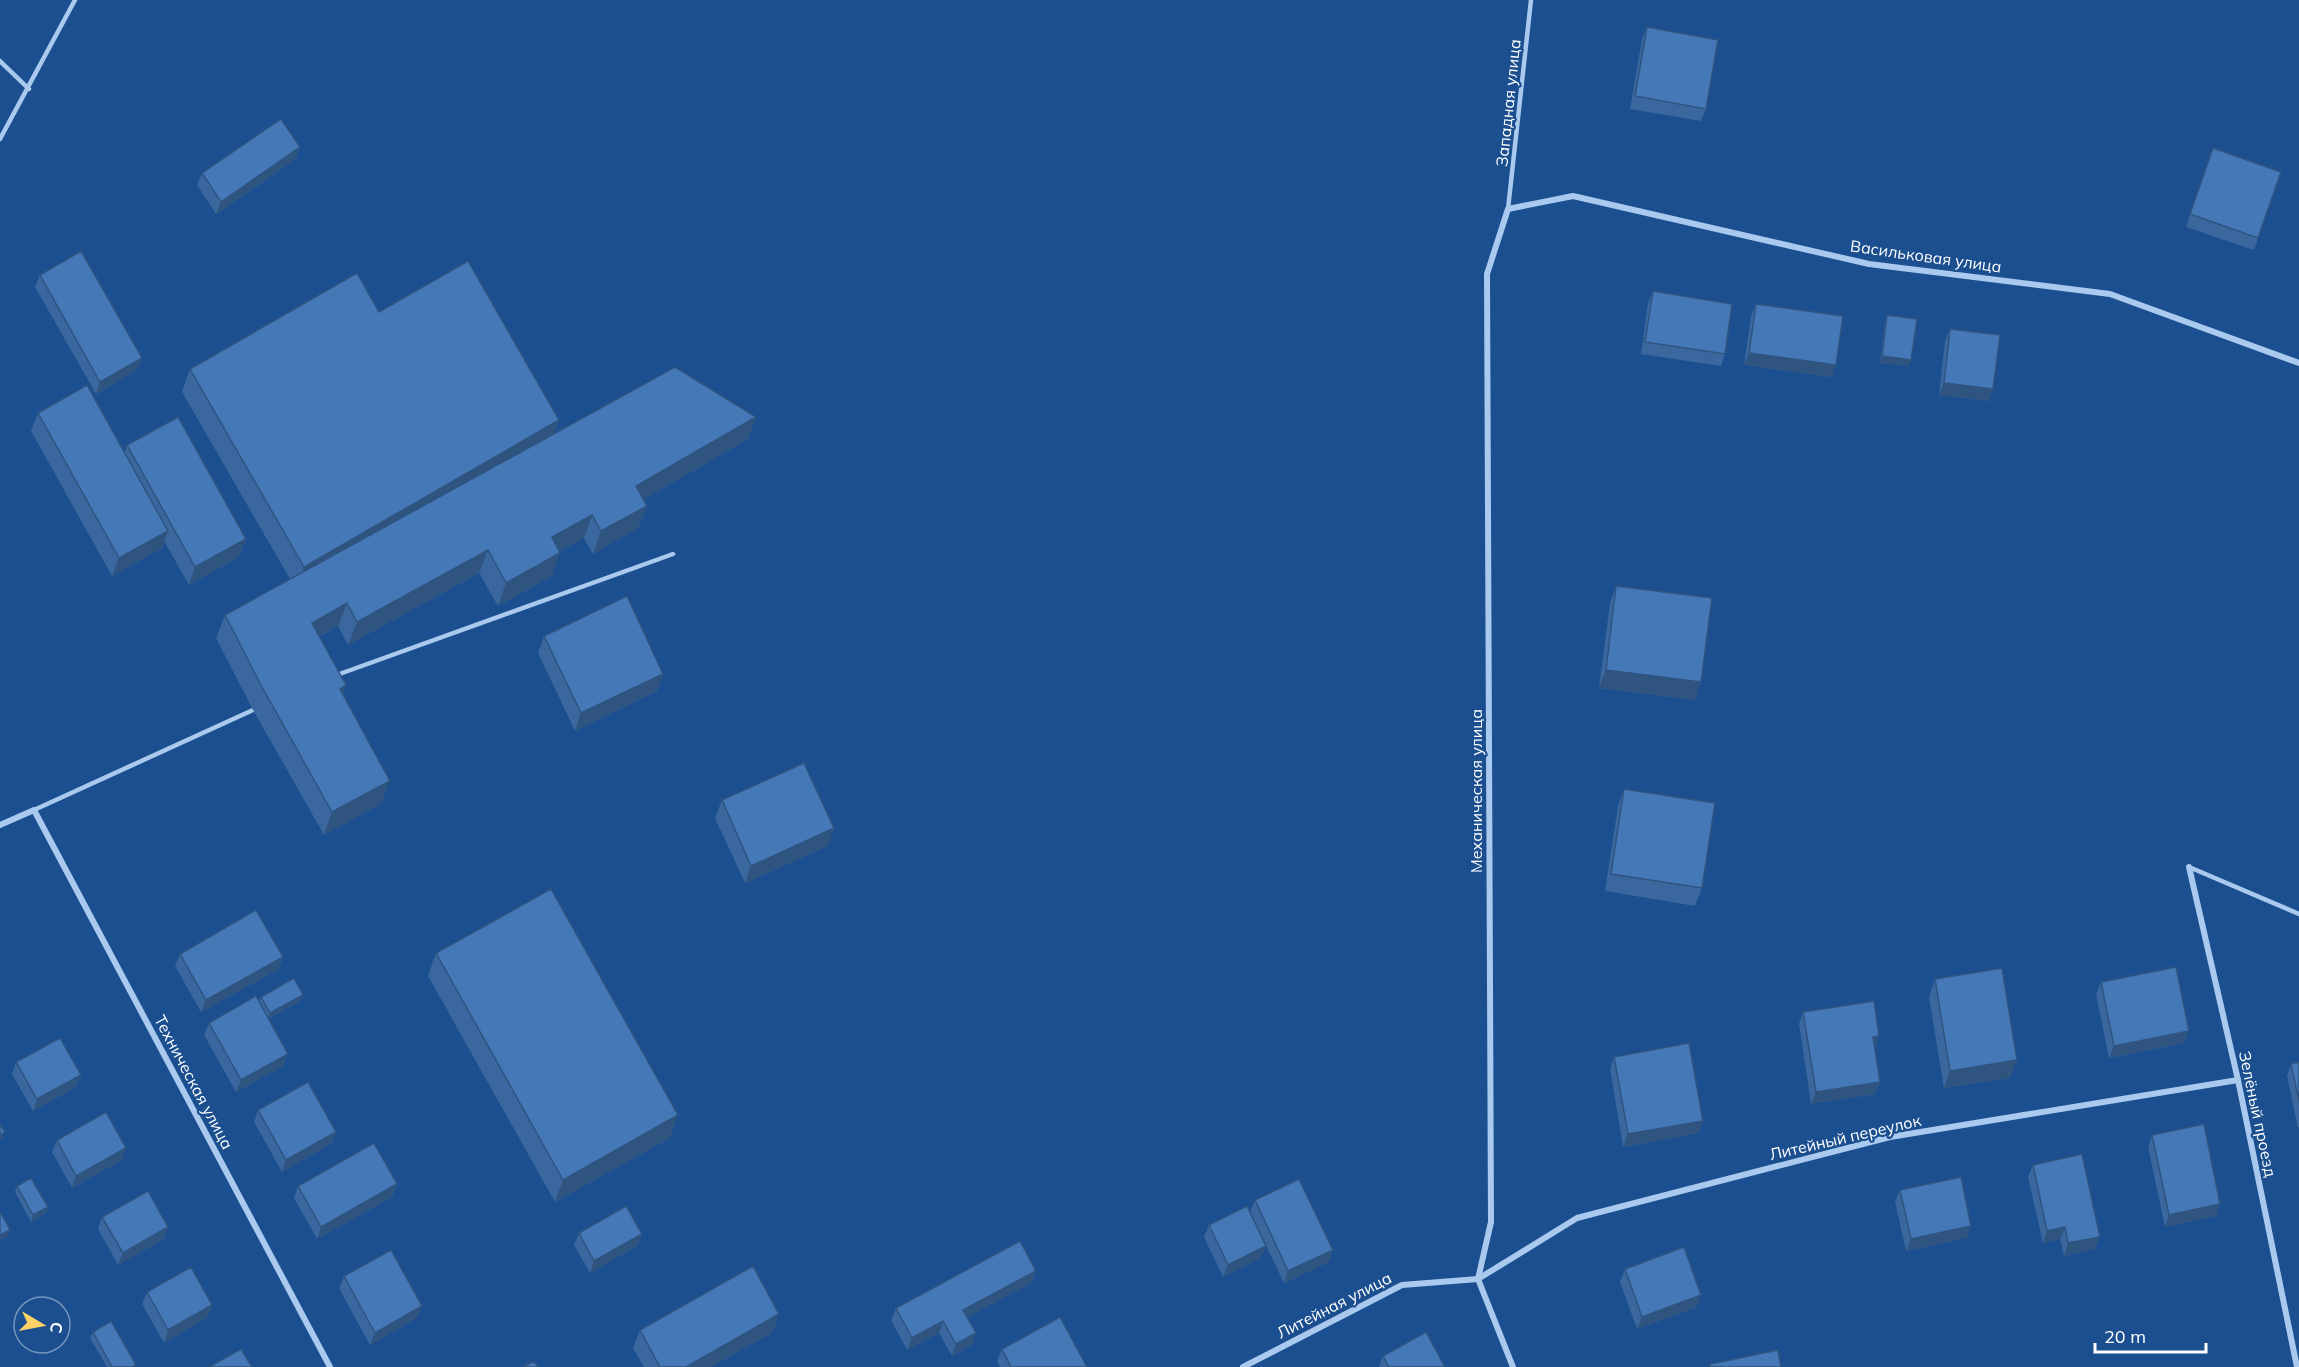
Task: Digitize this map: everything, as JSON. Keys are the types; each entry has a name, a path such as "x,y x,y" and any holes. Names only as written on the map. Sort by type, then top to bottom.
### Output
{"street":[{"name":"Васильковая улица","path":"1508,209 1573,196 1869,264 2110,294 2299,363"},
{"name":"Механическая улица","path":"1478,1279 1491,1222 1487,274 1508,209"},
{"path":"0,825 34,810"},
{"name":"Техническая улица","path":"34,810 330,1367"},
{"name":"Зелёный проезд","path":"2189,867 2238,1080 2297,1367"},
{"name":"Литейный переулок","path":"1478,1279 1576,1218 1890,1137 2238,1080"},
{"name":"Литейная улица","path":"1243,1367 1402,1285 1478,1279"},
{"path":"1478,1279 1513,1367"}],"lane":[{"path":"0,139 75,0"},
{"name":"Западная улица","path":"1508,209 1532,0"},
{"path":"0,61 29,89"},
{"path":"323,680 673,554"},
{"path":"34,810 253,710"},
{"path":"2189,867 2299,914"}],"building":[{"path":"1647,27 1718,40 1706,109 1635,96"},
{"path":"281,119 300,147 221,202 202,173"},
{"path":"2213,148 2281,172 2258,238 2190,214"},
{"path":"81,251 142,358 100,382 40,275"},
{"path":"468,261 559,420 304,567 190,369 357,273 379,312"},
{"path":"1653,291 1732,304 1725,354 1645,342"},
{"path":"1756,304 1843,316 1836,365 1749,353"},
{"path":"1887,315 1917,319 1911,360 1882,356"},
{"path":"1950,329 2000,335 1993,389 1944,383"},
{"path":"675,367 756,417 636,486 647,506 601,531 592,515 552,537 560,553 506,583 488,550 357,622 347,603 312,623 346,685 340,689 390,781 332,812 262,687 225,615"},
{"path":"87,385 168,531 119,558 38,413"},
{"path":"178,417 246,539 195,567 127,445"},
{"path":"1616,586 1712,598 1701,682 1606,670"},
{"path":"627,596 663,674 581,713 544,636"},
{"path":"804,763 834,828 751,866 722,800"},
{"path":"1624,789 1715,803 1702,888 1611,874"},
{"path":"551,889 678,1115 563,1180 436,953"},
{"path":"256,910 283,957 206,1000 180,954"},
{"path":"2176,967 2189,1031 2114,1046 2101,982"},
{"path":"2002,968 2017,1060 1950,1071 1935,979"},
{"path":"294,978 303,995 270,1013 261,997"},
{"path":"256,996 288,1054 241,1080 209,1023"},
{"path":"1874,1001 1879,1036 1873,1037 1880,1082 1816,1092 1803,1012"},
{"path":"60,1038 81,1075 37,1099 16,1062"},
{"path":"1689,1043 1703,1121 1628,1134 1614,1057"},
{"path":"2299,1062 2299,1101 2291,1064"},
{"path":"308,1082 336,1132 286,1160 258,1110"},
{"path":"106,1112 126,1148 76,1176 57,1140"},
{"path":"0,1124 5,1132 0,1135"},
{"path":"2204,1124 2220,1204 2169,1215 2152,1135"},
{"path":"374,1143 397,1184 321,1227 298,1186"},
{"path":"2082,1154 2100,1237 2068,1243 2065,1227 2047,1231 2033,1165"},
{"path":"1961,1177 1971,1226 1911,1239 1900,1190"},
{"path":"31,1178 48,1207 33,1215 17,1186"},
{"path":"1299,1179 1333,1250 1288,1271 1255,1200"},
{"path":"148,1191 168,1227 123,1253 102,1217"},
{"path":"626,1206 642,1234 594,1261 579,1233"},
{"path":"1247,1206 1266,1246 1228,1265 1209,1225"},
{"path":"0,1213 10,1230 0,1235"},
{"path":"1020,1241 1036,1271 963,1310 976,1333 956,1344 943,1321 912,1338 896,1308"},
{"path":"1684,1247 1701,1295 1642,1317 1625,1269"},
{"path":"391,1250 422,1306 375,1333 344,1276"},
{"path":"753,1266 779,1314 686,1367 660,1367 640,1330"},
{"path":"191,1267 212,1305 168,1330 147,1292"},
{"path":"1060,1317 1087,1367 1011,1367 1002,1349"},
{"path":"111,1321 136,1365 112,1367 93,1332"},
{"path":"1426,1332 1445,1367 1389,1367 1383,1356"},
{"path":"241,1349 252,1367 209,1367"},
{"path":"1778,1350 1781,1367 1710,1367 1710,1364"},
{"path":"534,1361 538,1367 523,1367"}]}
